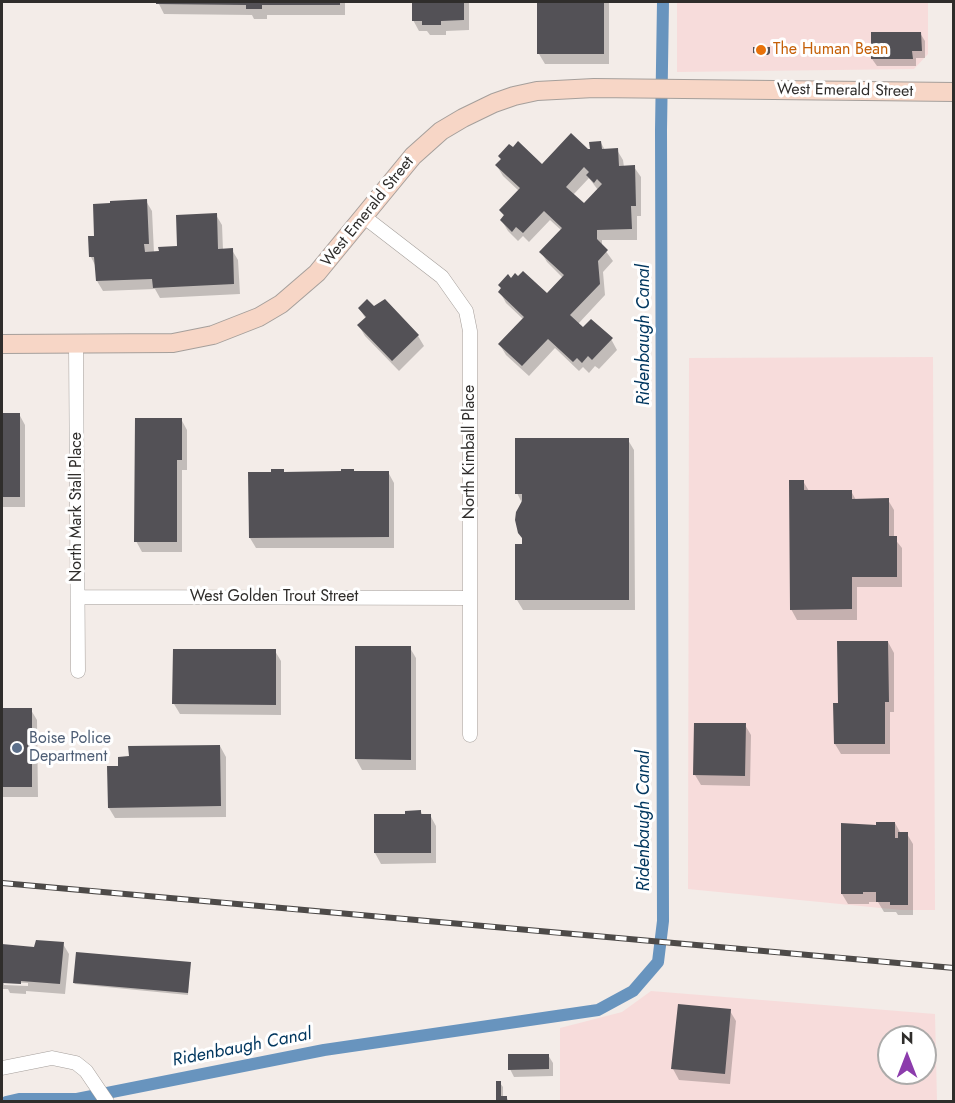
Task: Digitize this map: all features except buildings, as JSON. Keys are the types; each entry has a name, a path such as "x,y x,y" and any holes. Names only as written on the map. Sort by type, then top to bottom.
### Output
{"main road":[{"name":"West Emerald Street","path":"2,344 173,343 231,330 281,304 317,273 413,156 441,131 494,103 537,91 662,89 954,92"}],"street":[{"name":"North Kimball Place","path":"363,216 442,277 466,311 470,331 471,735"},
{"name":"North Mark Stall Place","path":"76,344 78,671"},
{"name":"West Golden Trout Street","path":"78,597 471,598"},
{"path":"2,1068 52,1058 76,1063 86,1071 107,1101"}],"shaded area":[{"path":"677,2 928,2 928,54 914,69 677,72"},
{"path":"933,357 935,910 901,910 688,889 689,358"},
{"path":"651,991 935,1014 935,1025 877,1025 877,1085 937,1085 937,1101 560,1102 560,1028 622,1012"}],"waterway":[{"name":"Ridenbaugh Canal","path":"6,1102 19,1099 77,1099 324,1050 598,1010 633,991 658,962 663,921 661,130 663,2"}],"railway":[{"path":"2,883 954,968"}],"place":[{"name":"The Human Bean","path":"761,50"},
{"name":"Boise Police Department","path":"17,748"}]}
